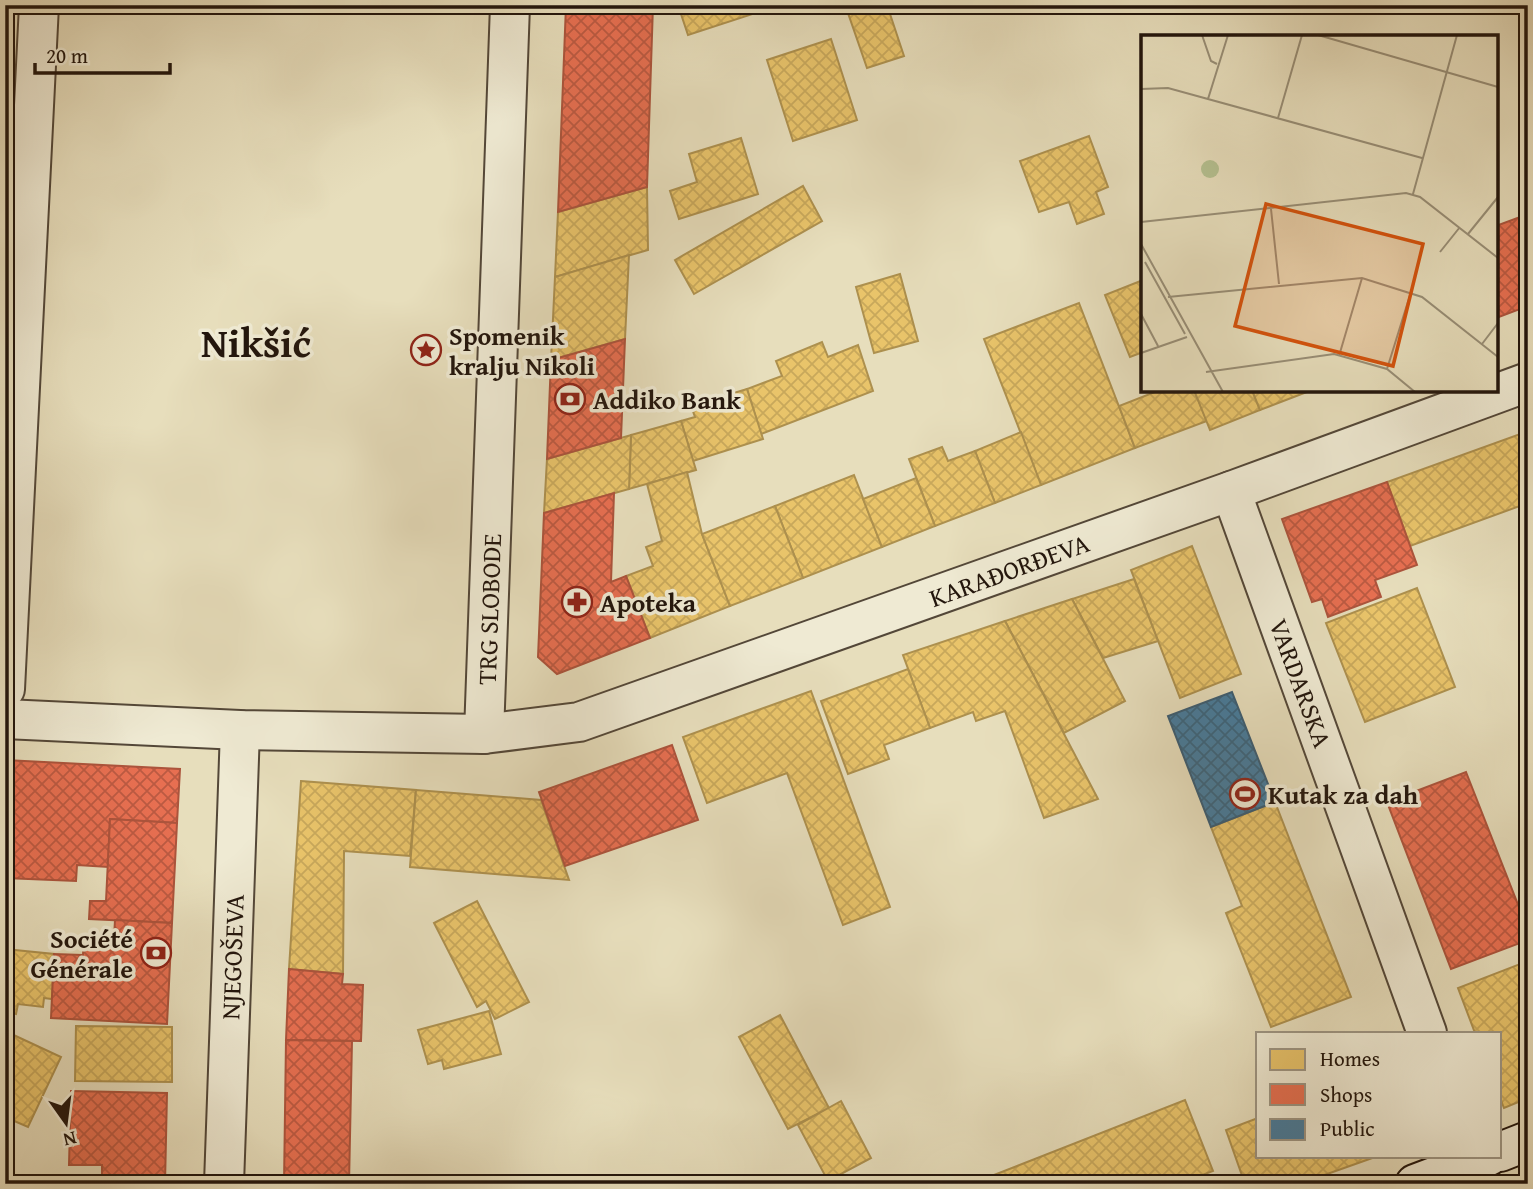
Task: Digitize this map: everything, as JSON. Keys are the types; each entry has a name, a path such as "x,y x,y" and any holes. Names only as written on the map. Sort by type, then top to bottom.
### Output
{"street":[{"path":"5,689 38,5"},
{"name":"TRG SLOBODE","path":"484,734 510,5"},
{"name":"KARAĐORĐEVA","path":"484,734 579,722 1231,491 1528,382"},
{"name":"VARDARSKA","path":"1231,491 1427,1032"},
{"path":"5,719 240,730 484,734"},
{"name":"NJEGOŠEVA","path":"224,1184 240,730"},
{"path":"1502,1150 1528,1141"},
{"path":"1415,1184 1478,1158"}],"building: Homes":[{"path":"678,5 780,5 688,35"},
{"path":"870,5 887,5 904,56 867,68 848,13"},
{"path":"831,39 857,120 793,141 767,60"},
{"path":"1089,136 1108,187 1096,192 1104,214 1077,224 1069,202 1039,212 1020,161"},
{"path":"741,138 758,194 679,219 670,191 697,182 689,154"},
{"path":"803,186 822,221 694,294 675,260"},
{"path":"647,187 648,250 555,277 558,212"},
{"path":"629,255 625,339 551,360 555,277"},
{"path":"900,274 918,341 874,353 856,287"},
{"path":"1141,281 1141,353 1130,357 1105,295"},
{"path":"1079,303 1135,448 1041,485 984,339"},
{"path":"822,342 828,357 858,345 873,391 761,434 747,389 782,376 776,361"},
{"path":"747,389 763,439 693,461 681,421 695,417 691,406"},
{"path":"1155,392 1195,392 1207,421 1135,448 1119,406"},
{"path":"1195,392 1253,392 1260,410 1210,430"},
{"path":"1253,392 1307,392 1260,410"},
{"path":"681,421 696,470 629,489 631,435"},
{"path":"1528,424 1528,447 1521,427"},
{"path":"1021,432 1041,485 995,503 975,451"},
{"path":"1523,433 1528,447 1528,503 1410,546 1387,482"},
{"path":"631,435 629,489 544,513 547,459"},
{"path":"942,447 948,461 975,451 995,503 935,526 909,459"},
{"path":"687,472 702,534 730,606 650,638 626,576 653,566 646,547 662,541 647,484"},
{"path":"854,475 882,547 803,578 775,506"},
{"path":"916,478 935,526 882,547 863,499"},
{"path":"775,506 803,578 730,606 702,534"},
{"path":"1192,546 1241,674 1180,698 1131,570"},
{"path":"1134,579 1158,641 1103,658 1072,599"},
{"path":"1417,588 1455,687 1365,722 1326,623"},
{"path":"1072,599 1125,701 1064,733 1005,621"},
{"path":"1005,621 1098,799 1044,818 1005,711 976,721 973,712 930,728 903,655"},
{"path":"908,669 930,728 884,745 889,759 848,774 821,701"},
{"path":"811,691 890,907 843,925 787,773 707,803 683,737"},
{"path":"301,781 416,790 410,856 344,851 343,974 289,969"},
{"path":"416,790 541,800 569,880 410,867"},
{"path":"1275,802 1351,997 1271,1027 1226,913 1242,906 1211,827"},
{"path":"477,901 529,1002 495,1019 486,1001 477,1007 434,923"},
{"path":"5,949 54,954 52,999 44,998 43,1007 18,1004 16,1014 5,1011"},
{"path":"1528,961 1528,1098 1504,1108 1502,1032 1475,1032 1458,988"},
{"path":"489,1011 501,1054 444,1069 442,1060 428,1064 418,1030"},
{"path":"780,1015 829,1108 788,1129 739,1037"},
{"path":"76,1026 172,1027 172,1082 75,1081"},
{"path":"5,1031 61,1057 28,1127 5,1117"},
{"path":"1185,1100 1213,1171 1179,1184 971,1184"},
{"path":"841,1101 871,1158 828,1181 798,1125"},
{"path":"1256,1119 1256,1158 1372,1158 1299,1184 1245,1184 1226,1130"}],"building: Shops":[{"path":"566,5 653,5 647,187 558,212"},
{"path":"1528,214 1528,306 1498,317 1498,225"},
{"path":"625,339 621,438 547,459 551,360"},
{"path":"1387,482 1417,565 1375,580 1381,597 1328,617 1322,599 1312,602 1282,519"},
{"path":"614,493 611,582 626,576 650,638 557,674 538,657 544,513"},
{"path":"672,745 698,820 565,866 539,792"},
{"path":"5,760 180,769 177,823 110,819 108,867 77,865 76,881 5,878"},
{"path":"1466,772 1528,930 1528,940 1451,969 1387,802"},
{"path":"110,819 177,823 172,923 89,919 90,901 106,901"},
{"path":"115,920 172,923 167,1024 51,1018 54,954 83,955 84,937 114,938"},
{"path":"289,969 343,974 342,984 363,985 361,1041 286,1040"},
{"path":"286,1040 352,1041 349,1184 284,1184"},
{"path":"71,1091 167,1093 165,1184 102,1184 102,1165 69,1165"}],"building: Public":[{"path":"1232,692 1275,802 1211,827 1168,716"}],"place":[{"name":"Spomenik kralju Nikoli","path":"426,350"},
{"name":"Addiko Bank","path":"570,399"},
{"name":"Apoteka","path":"577,602"},
{"name":"Kutak za dah","path":"1245,794"},
{"name":"Société Générale","path":"156,953"}],"district":[{"name":"Nikšić","path":"256,342"}]}
